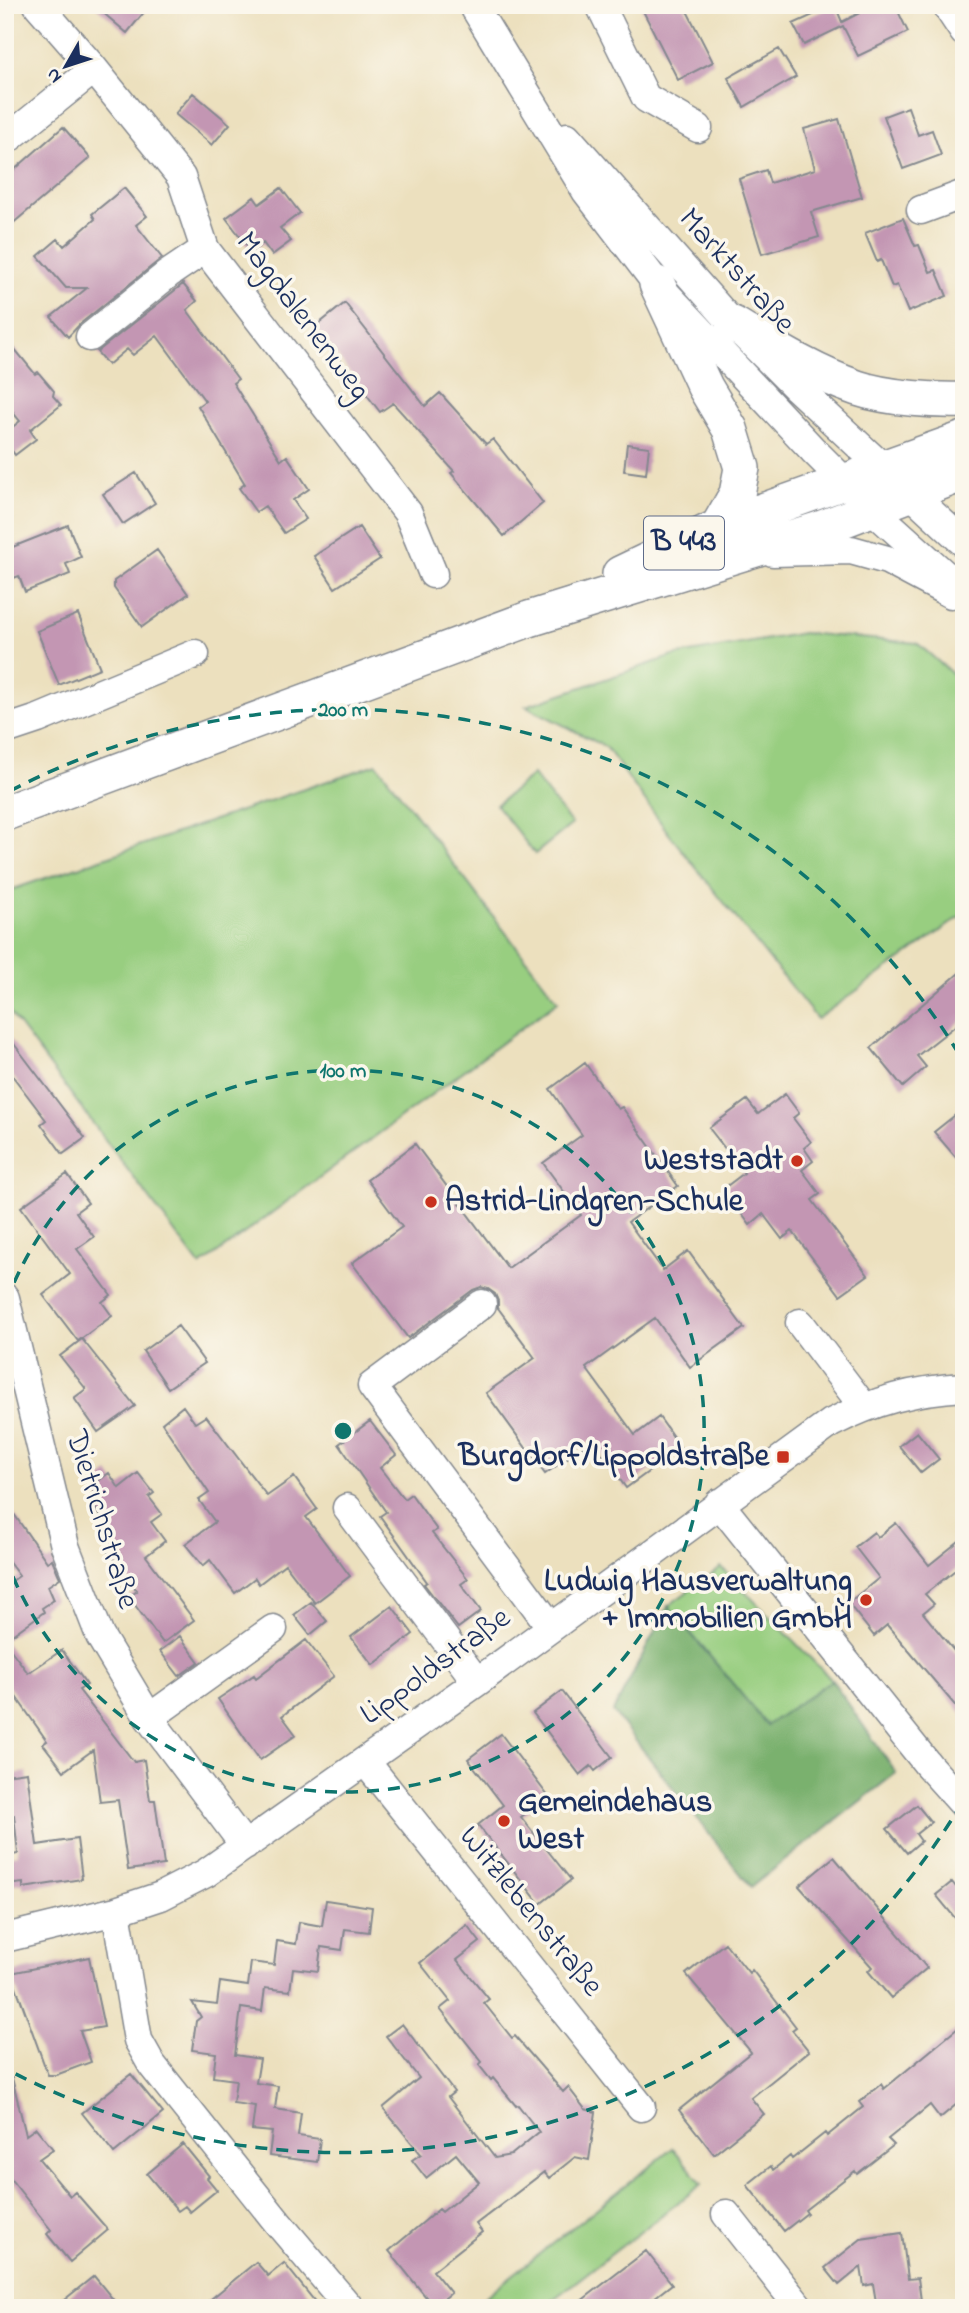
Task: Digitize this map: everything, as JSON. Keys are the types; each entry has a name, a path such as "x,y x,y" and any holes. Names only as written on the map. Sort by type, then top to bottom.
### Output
{"main road":[{"path":"657,284 705,387 730,429 742,468 737,494 718,527"},
{"path":"733,324 788,357 858,388 932,401 964,400"},
{"name":"B 443","path":"529,619 718,527 964,439"},
{"name":"B 443","path":"5,813 529,619 746,553 873,509 964,473"}],"street":[{"name":"Magdalenenweg","path":"38,5 94,69 181,177 205,249 408,513 433,574"},
{"name":"Marktstraße","path":"473,5 586,191 657,284 844,480 964,592"},
{"path":"600,5 646,99 698,128"},
{"path":"946,5 964,32"},
{"path":"5,141 94,69"},
{"name":"Marktstraße","path":"521,85 733,324 964,543"},
{"path":"921,210 964,194"},
{"path":"90,337 168,274 205,249"},
{"path":"746,553 851,551 887,560 964,601"},
{"path":"5,730 195,654"},
{"name":"Dietrichstraße","path":"5,1298 65,1546 100,1636 149,1718 245,1846"},
{"path":"482,1304 372,1386 551,1627"},
{"path":"800,1323 863,1406"},
{"name":"Lippoldstraße","path":"5,1937 116,1911 161,1896 206,1873 477,1682 831,1423 863,1406 894,1396 964,1387"},
{"path":"719,1503 929,1766 964,1805"},
{"path":"347,1508 477,1682"},
{"path":"149,1718 273,1629"},
{"name":"Witzlebenstraße","path":"365,1762 640,2107"},
{"path":"116,1911 138,2040 152,2065 278,2223 350,2308"},
{"path":"726,2214 800,2308"}],"green space":[{"path":"803,633 917,643 964,684 964,914 817,1019 669,834 606,747 526,706 673,656"},
{"path":"377,764 558,1001 200,1266 5,1006 5,892"},
{"path":"533,775 572,824 535,854 496,805"},
{"path":"721,1567 832,1680 767,1726 668,1606"},
{"path":"668,1606 767,1725 832,1680 896,1773 751,1887 613,1712"},
{"path":"673,2148 702,2184 542,2308 471,2308"}],"building":[{"path":"94,5 150,5 127,33"},
{"path":"640,5 684,5 713,62 678,80"},
{"path":"835,5 842,22 875,5 895,5 908,32 858,56 843,26 804,45 793,24"},
{"path":"779,49 796,77 744,107 728,78"},
{"path":"193,93 230,124 212,145 175,114"},
{"path":"908,107 918,135 932,130 941,155 903,169 884,116"},
{"path":"839,119 862,197 811,212 819,237 762,254 739,179 766,170 770,183 815,169 804,129"},
{"path":"63,127 90,158 5,230 5,178"},
{"path":"124,188 147,216 136,225 162,258 80,324 68,337 51,317 87,288 66,288 38,256 58,239 64,246 95,219 92,214"},
{"path":"281,188 300,213 280,228 291,241 272,255 263,243 252,252 226,218 254,197 259,204"},
{"path":"903,218 915,246 919,245 930,272 936,270 947,296 908,312 897,285 892,287 881,260 877,262 865,233"},
{"path":"183,284 197,301 187,310 238,379 233,383 281,460 287,456 309,489 293,500 306,519 284,533 265,506 256,512 239,488 245,484 198,406 205,401 157,336 133,355 127,349 108,365 97,352"},
{"path":"345,303 425,406 440,393 486,444 493,439 543,503 504,536 451,473 454,471 393,403 380,412 315,327"},
{"path":"5,337 35,374 38,372 54,391 53,396 61,405 30,430 36,439 15,455 5,441 5,433 20,421 5,403"},
{"path":"627,444 649,447 646,474 624,471"},
{"path":"136,473 155,503 123,524 103,494"},
{"path":"68,525 81,557 66,564 70,574 25,592 19,576 5,581 5,550"},
{"path":"359,527 380,559 335,588 314,556"},
{"path":"157,550 188,594 142,627 114,588 114,581"},
{"path":"78,614 100,668 59,685 37,631"},
{"path":"964,969 964,1019 917,1056 926,1067 903,1087 871,1048"},
{"path":"5,1032 85,1138 63,1154 41,1124 46,1120 5,1066"},
{"path":"585,1063 618,1109 622,1107 678,1186 628,1222 663,1270 688,1251 744,1328 690,1367 655,1318 586,1368 635,1435 659,1417 681,1448 626,1488 592,1440 545,1474 486,1393 535,1358 498,1308 495,1294 481,1287 473,1290 408,1338 352,1263 402,1227 367,1180 415,1144 508,1268 581,1215 543,1163 582,1135 550,1089"},
{"path":"785,1094 799,1113 793,1118 811,1142 804,1148 813,1161 802,1170 820,1194 812,1200 868,1275 840,1295 792,1231 782,1239 763,1214 750,1225 723,1189 744,1173 709,1128 747,1100 758,1114"},
{"path":"964,1108 964,1167 934,1132"},
{"path":"67,1174 88,1203 76,1212 94,1237 77,1249 111,1295 102,1302 112,1316 78,1341 43,1295 70,1274 21,1207"},
{"path":"178,1326 205,1363 168,1388 143,1351"},
{"path":"82,1339 135,1406 98,1432 74,1398 86,1389 60,1356"},
{"path":"183,1406 195,1423 206,1416 267,1496 294,1477 317,1509 306,1517 350,1576 315,1603 285,1564 259,1584 255,1578 235,1593 210,1560 203,1566 185,1544 215,1522 199,1500 209,1493 162,1423"},
{"path":"370,1421 396,1455 380,1468 404,1499 411,1494 437,1530 432,1533 468,1579 461,1584 481,1611 458,1628 424,1584 427,1582 380,1516 386,1512 339,1444"},
{"path":"917,1432 939,1459 921,1473 899,1446"},
{"path":"109,1473 119,1488 138,1473 154,1493 149,1497 162,1514 151,1522 165,1541 146,1556 194,1620 163,1643 129,1597 137,1591 107,1551 113,1546 100,1529 106,1524 94,1506 101,1501 90,1487"},
{"path":"5,1501 47,1562 52,1559 60,1578 48,1586 54,1600 42,1608 44,1612 5,1640 5,1586 19,1576 5,1557"},
{"path":"896,1523 929,1565 964,1537 964,1563 925,1594 934,1604 923,1613 964,1663 964,1716 887,1625 874,1636 848,1603 879,1578 855,1547 874,1532 878,1537"},
{"path":"311,1602 327,1621 310,1635 294,1615"},
{"path":"392,1606 413,1634 373,1665 351,1637"},
{"path":"180,1636 199,1662 179,1676 160,1651"},
{"path":"306,1640 334,1676 282,1716 296,1735 260,1760 218,1699 254,1675 256,1678"},
{"path":"5,1642 28,1673 62,1650 87,1685 79,1690 134,1762 144,1760 150,1800 155,1800 164,1865 128,1870 118,1800 100,1802 93,1750 64,1771 43,1744 47,1741 5,1681"},
{"path":"562,1691 612,1757 595,1771 591,1766 580,1775 533,1713"},
{"name":"Gemeindehaus West","path":"501,1734 548,1796 521,1817 571,1880 540,1904 478,1825 503,1805 468,1759"},
{"path":"27,1772 37,1845 77,1839 82,1879 23,1888 23,1883 5,1885 7,1856 18,1854 14,1815 5,1816 5,1775"},
{"path":"917,1805 931,1822 916,1834 921,1841 907,1853 887,1829"},
{"path":"834,1857 927,1968 891,1998 868,1971 872,1967 799,1886"},
{"path":"952,1882 964,1897 964,1929 936,1895"},
{"path":"326,1900 372,1907 369,1932 345,1929 342,1950 321,1947 318,1971 293,1968 290,1991 265,1988 262,2011 241,2008 235,2055 260,2059 256,2083 278,2086 275,2109 301,2113 298,2136 320,2139 317,2162 269,2156 272,2132 252,2130 255,2106 233,2103 236,2080 213,2077 216,2053 192,2050 196,2021 201,2017 192,2002 217,2005 220,1982 248,1986 251,1962 274,1965 277,1941 296,1944 299,1922 322,1926"},
{"path":"467,1925 480,1942 457,1960 489,1999 484,2003 512,2038 515,2036 563,2092 568,2087 585,2109 596,2112 589,2160 575,2157 549,2178 544,2172 476,2224 482,2232 433,2271 451,2293 434,2307 389,2251 439,2209 442,2212 479,2182 456,2154 426,2178 412,2160 421,2154 383,2108 419,2078 386,2036 402,2024 454,2092 448,2097 495,2158 511,2155 539,2132 518,2105 516,2106 479,2065 482,2062 440,2009 450,2001 420,1963"},
{"path":"725,1943 749,1973 752,1970 796,2027 792,2030 809,2051 751,2098 764,2114 714,2154 679,2110 751,2052 686,1974"},
{"path":"89,1957 104,2027 80,2031 91,2062 56,2075 48,2075 11,1973"},
{"path":"964,2023 964,2098 940,2118 930,2105 888,2139 894,2145 805,2210 807,2213 784,2231 747,2185 771,2166 773,2170 825,2133 827,2136 863,2107 859,2102 881,2084 884,2089"},
{"path":"131,2074 163,2113 114,2153 82,2113"},
{"path":"12,2078 26,2135 36,2128 53,2149 39,2159 70,2196 75,2192 108,2230 70,2262 47,2234 51,2230 5,2172 5,2079"},
{"path":"183,2144 217,2190 190,2212 185,2206 178,2211 147,2174"},
{"path":"902,2233 908,2279 918,2278 922,2308 877,2308 873,2284 864,2286 861,2267 839,2285 825,2268 861,2239"},
{"path":"646,2251 672,2284 641,2308 572,2308"},
{"path":"256,2262 268,2276 284,2263 320,2308 200,2308"},
{"path":"94,2276 120,2308 54,2308"}],"place":[{"name":"Weststadt","path":"797,1161"},
{"name":"Astrid-Lindgren-Schule","path":"431,1202"},
{"name":"Burgdorf/Lippoldstraße","path":"783,1457"},
{"name":"Ludwig Hausverwaltung + Immobilien GmbH","path":"866,1600"},
{"name":"Gemeindehaus West","path":"504,1821"}]}
